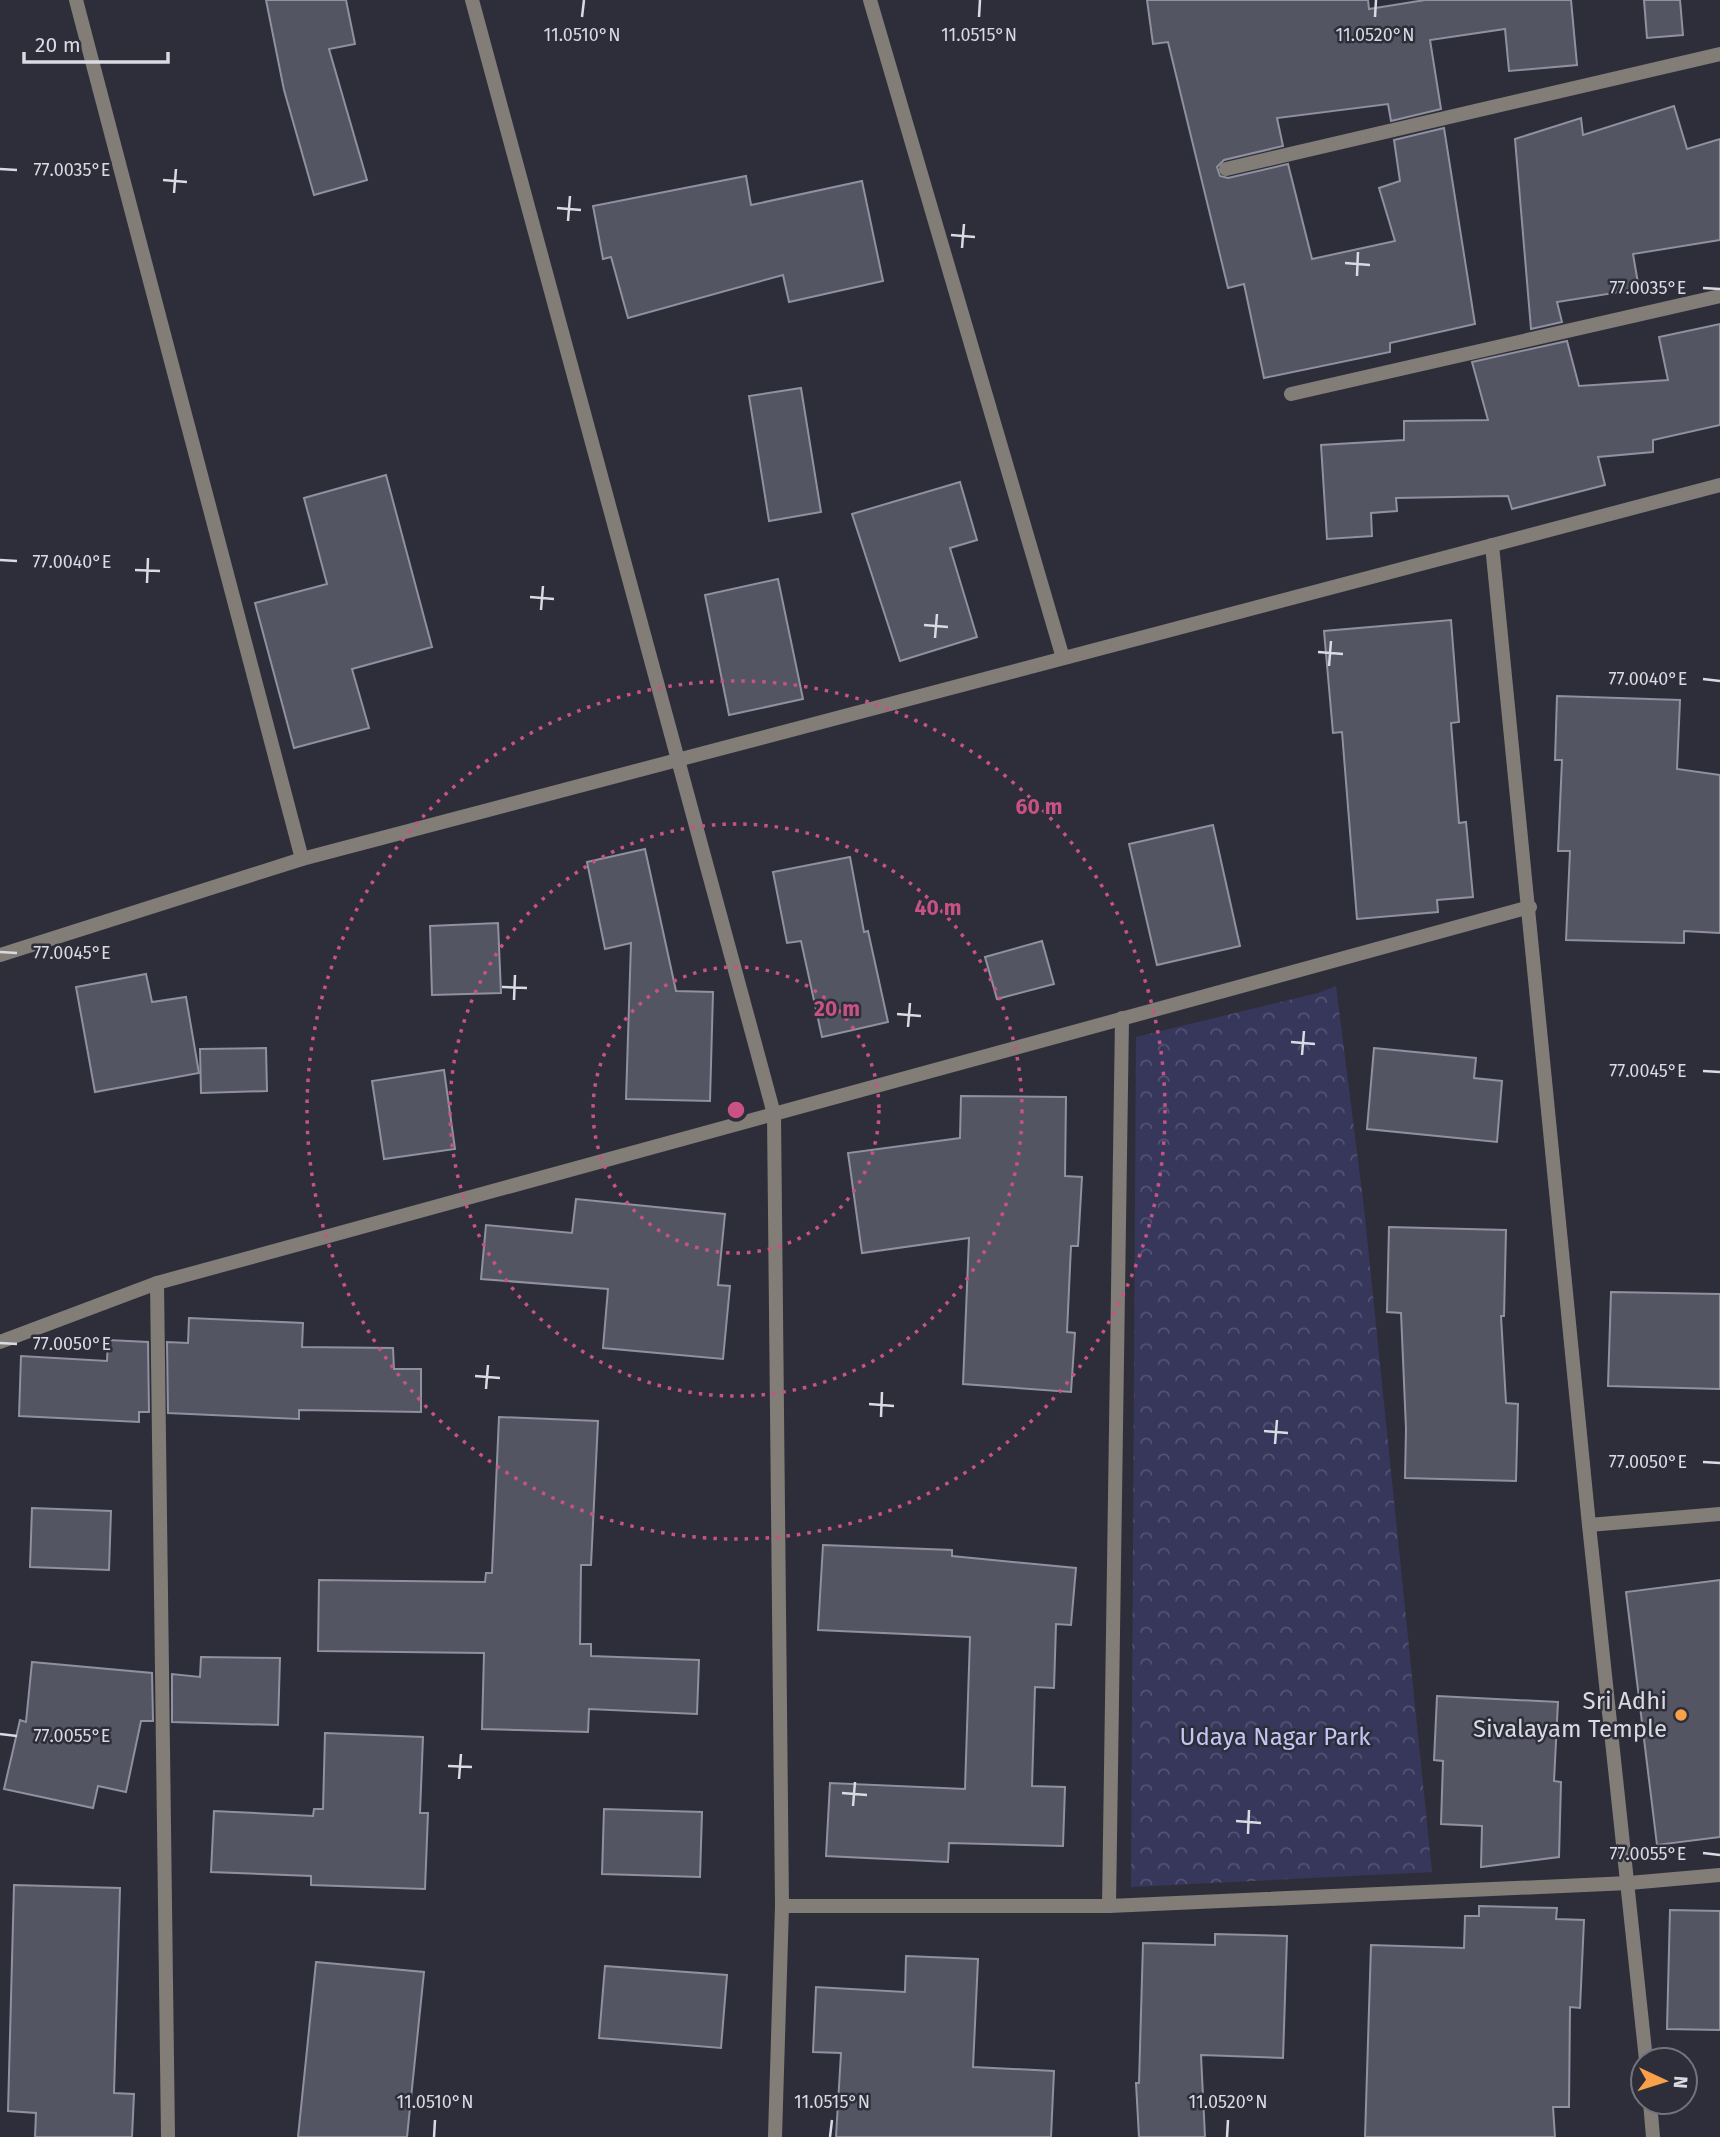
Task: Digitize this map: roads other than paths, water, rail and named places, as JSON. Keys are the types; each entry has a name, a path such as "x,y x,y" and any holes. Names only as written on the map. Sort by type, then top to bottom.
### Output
{"street":[{"path":"76,0 302,859"},
{"path":"471,0 774,1114 782,1906 775,2137"},
{"path":"870,0 1063,658"},
{"path":"1226,169 1720,54"},
{"path":"1291,394 1720,296"},
{"path":"0,955 302,859 1720,485"},
{"path":"1492,545 1530,907 1589,1525 1645,2046"},
{"path":"0,1342 157,1283 1530,907"},
{"path":"1109,1906 1122,1018"},
{"path":"157,1283 168,2137"},
{"path":"1589,1525 1720,1514"},
{"path":"782,1906 1109,1906 1629,1883 1720,1875"},
{"path":"1651,2116 1653,2137"}],"place":[{"name":"Sri Adhi Sivalayam Temple","path":"1681,1715"}],"park label":[{"name":"Udaya Nagar Park","path":"1275,1737"}]}
